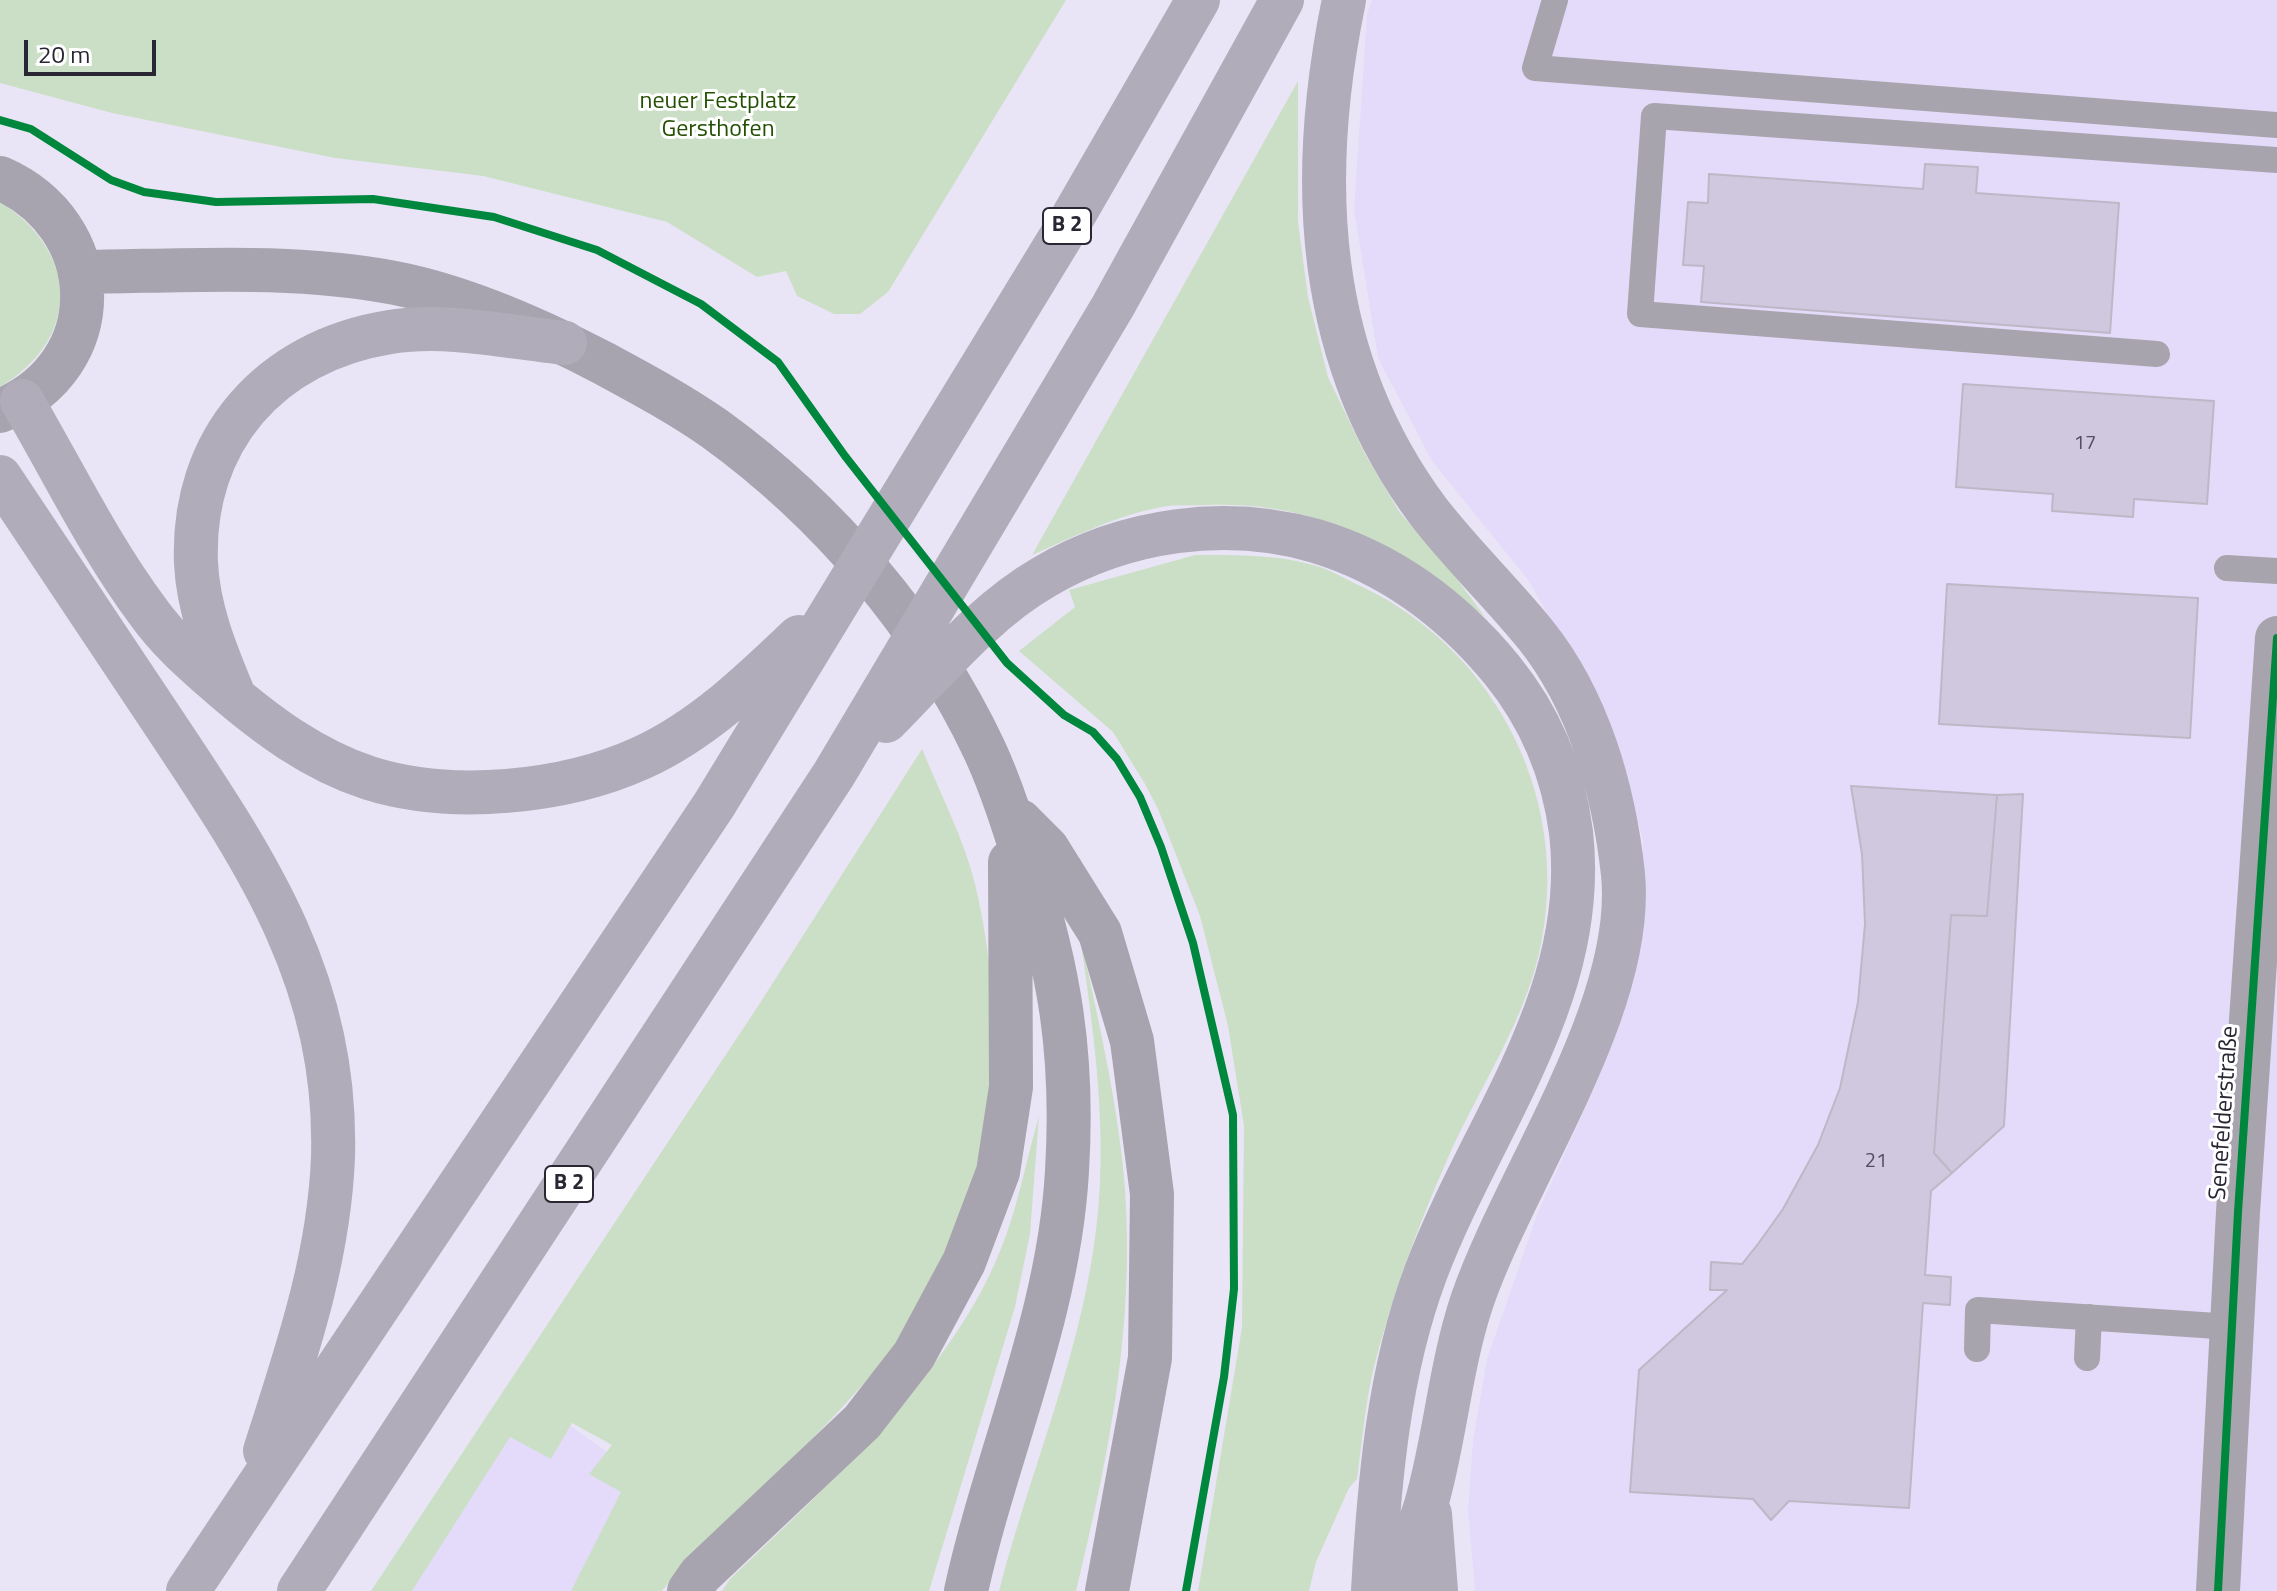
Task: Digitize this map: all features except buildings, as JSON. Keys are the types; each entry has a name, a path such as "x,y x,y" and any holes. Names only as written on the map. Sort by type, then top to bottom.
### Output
{"highway":[{"name":"B 2","path":"767,690 847,591 1198,0"},
{"name":"B 2","path":"299,1591 834,774 1113,306 1282,0"},
{"path":"1344,0 1325,108 1321,172 1323,233 1333,291 1350,353 1396,461 1426,508 1539,638 1566,682 1600,759 1616,821 1624,880 1622,929 1597,1023 1513,1200 1471,1306 1450,1385 1429,1496 1393,1591"},
{"path":"234,697 212,644 201,601 196,528 215,457 229,427 248,404 284,373 318,353 393,331 443,329 565,343"},
{"path":"11,406 150,615 188,657 234,697 300,746 369,778 436,789 511,790 560,784 600,775 644,757 767,690"},
{"path":"0,477 219,806 270,890 313,997 324,1043 330,1096 333,1156 328,1211 320,1272 249,1499"},
{"path":"834,774 981,626 1043,578 1097,553 1143,537 1194,530 1246,526 1349,551 1432,598 1475,637 1514,684 1555,757 1567,801 1575,892 1562,971 1531,1050 1455,1204 1421,1288 1390,1412 1378,1502 1373,1591"},
{"path":"188,1591 714,805 767,690"},
{"path":"1429,1496 1436,1591"}],"main road":[{"path":"0,178 20,187 53,214 75,252 80,272 81,315 67,356 39,389 11,406"},
{"path":"80,272 254,270 324,273 382,281 455,299 565,343 713,428 811,510 877,584 916,635 965,712 1007,808 1050,939 1068,1045 1067,1174 1055,1275 966,1591"},
{"path":"689,1591 700,1575 862,1422 914,1355 964,1262 998,1172 1011,1087 1007,808"},
{"path":"1007,808 1047,848 1100,933 1132,1041 1152,1194 1150,1358 1107,1591"}],"street":[{"name":"Senefelderstraße","path":"2218,1591 2277,638"}],"lane":[{"path":"1555,0 1535,68 2277,125"},
{"path":"2157,354 1640,314 1654,116 2277,160"},
{"path":"2227,568 2277,571"},
{"path":"1977,1349 1978,1310 2232,1327"},
{"path":"2087,1358 2089,1317"}],"shaded area":[{"path":"1372,0 2277,0 2277,1591 1475,1591 1468,1509 1473,1441 1487,1359 1538,1212 1597,1082 1639,942 1643,840 1614,734 1529,581 1432,461 1378,358 1354,209 1367,14"},
{"path":"511,1383 661,1491 603,1591 378,1591"}],"green space":[{"name":"neuer Festplatz Gersthofen","path":"0,0 1066,0 888,292 860,314 834,314 797,296 786,271 757,277 667,222 483,176 335,158 112,113 0,83"},
{"path":"1298,81 1298,222 1308,297 1328,377 1365,454 1400,513 1445,563 1485,617 1390,549 1321,520 1284,511 1246,506 1163,507 1109,522 1032,555"},
{"path":"0,202 26,222 45,245 56,270 60,295 57,320 46,344 27,367 0,387"},
{"path":"1195,555 1267,557 1315,565 1402,609 1445,643 1481,683 1510,728 1531,777 1544,829 1548,884 1542,939 1535,968 1514,1024 1447,1160 1406,1264 1373,1371 1357,1479 1349,1488 1316,1562 1309,1591 1198,1591 1242,1327 1244,1126 1228,1026 1200,916 1145,784 1113,732 1019,651 1075,607 1069,590"},
{"path":"922,749 958,833 975,884 986,940 992,998 992,1055 987,1112 977,1168 960,1223 938,1276 910,1326 836,1414 704,1543 662,1591 571,1591 621,1492 589,1474 612,1445 572,1423 551,1459 510,1437 412,1591 371,1591 760,1003"},
{"path":"1079,930 1109,1072 1122,1157 1127,1267 1118,1376 1100,1484 1076,1591 999,1591 1076,1333 1099,1206 1098,1087"},
{"path":"1039,1116 1030,1234 1015,1307 929,1591 722,1591 730,1579 882,1427 951,1341 1000,1251 1017,1201"}],"cycle path":[{"path":"0,120 31,129 111,180 144,192 216,202 373,199 494,217 597,250 701,304 778,362 845,456 1007,663 1064,715 1093,732 1117,759 1140,797 1161,847 1193,943 1233,1115 1234,1289 1224,1377 1186,1591"},
{"path":"2218,1591 2238,1212 2277,638"}]}
